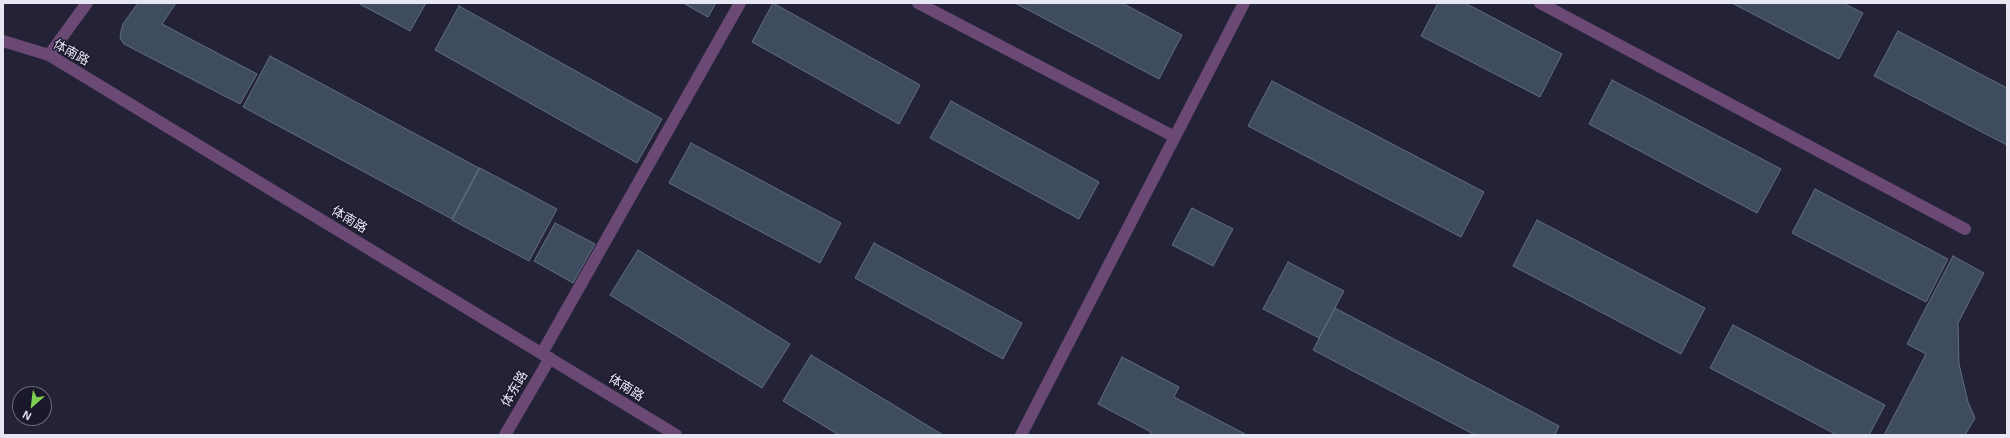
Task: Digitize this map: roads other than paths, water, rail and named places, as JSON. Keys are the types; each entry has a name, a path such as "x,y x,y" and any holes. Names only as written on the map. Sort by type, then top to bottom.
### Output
{"street":[{"path":"49,55 87,3"},
{"name":"体东路","path":"505,435 546,355 740,3"},
{"path":"918,3 1175,137"},
{"path":"1021,435 1244,3"},
{"path":"1540,3 1964,229"},
{"name":"体南路","path":"3,41 49,55 676,435"}]}
